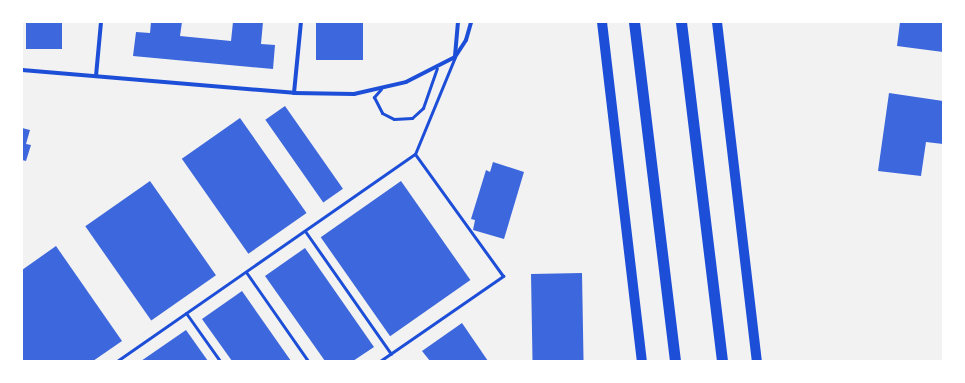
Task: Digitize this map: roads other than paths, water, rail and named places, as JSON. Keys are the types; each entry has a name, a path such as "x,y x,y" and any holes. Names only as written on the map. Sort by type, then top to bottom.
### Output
{"highway":[{"path":"634,22 675,361"},
{"path":"680,22 722,361"}],"main road":[{"path":"602,22 642,361"},
{"path":"717,22 757,361"}],"street":[{"path":"96,76 101,22"},
{"path":"294,93 301,22"},
{"path":"456,57 458,22"},
{"path":"22,70 294,93 340,94 380,89 406,82 437,68 456,57 466,40 471,22"}],"lane":[{"path":"117,361 415,154 456,57"},
{"path":"380,89 374,97 382,113 394,119 412,118 423,108 437,68"},
{"path":"380,361 503,276 415,154"},
{"path":"305,231 391,354"},
{"path":"246,272 308,361"},
{"path":"186,313 220,361"}]}
